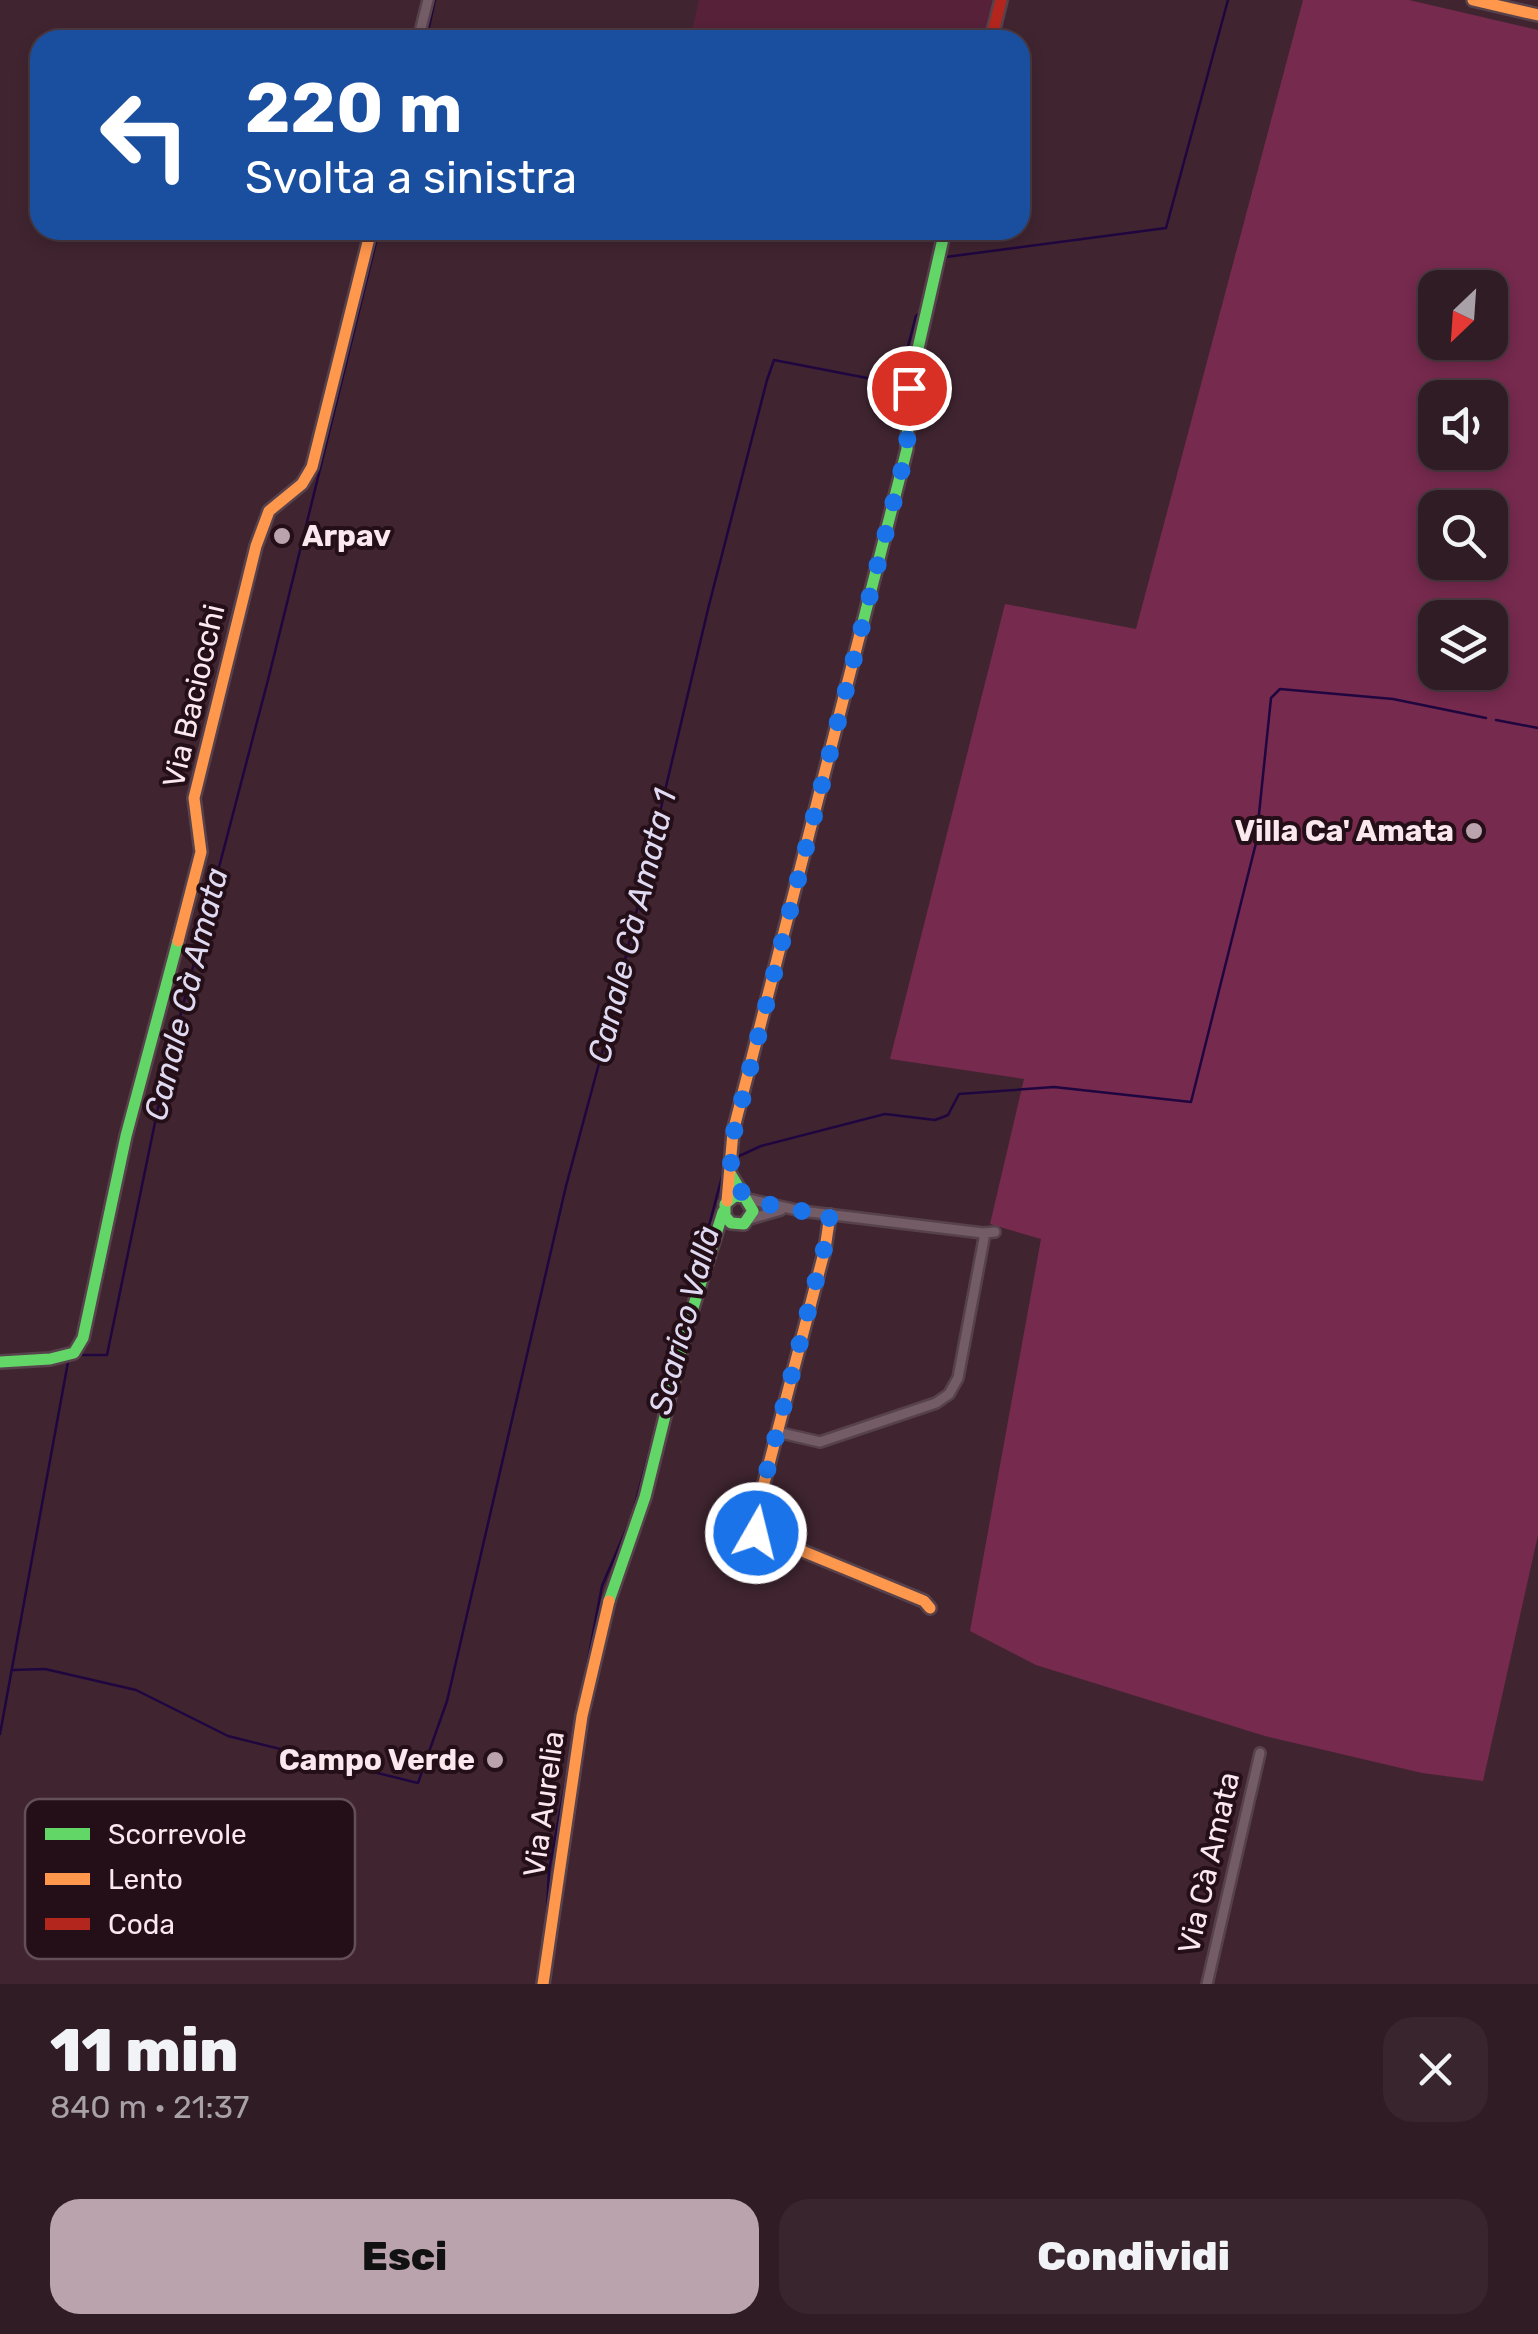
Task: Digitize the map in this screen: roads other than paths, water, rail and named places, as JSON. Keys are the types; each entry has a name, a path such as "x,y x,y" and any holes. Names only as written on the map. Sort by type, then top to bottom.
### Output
{"street":[{"path":"420,30 428,0"},
{"path":"994,30 1001,0"},
{"path":"1473,0 1538,15"},
{"name":"Via Baciocchi","path":"0,1362 50,1360 74,1352 83,1338 126,1136 201,852 194,825 194,798 256,546 273,505 300,490 312,468 369,240"},
{"name":"Via Aurelia","path":"543,1984 582,1716 613,1584 645,1497 686,1327 725,1206 734,1132 907,449 909,388 943,240"},
{"path":"712,1253 753,1211 731,1166"},
{"path":"777,1432 820,1442 932,1404 949,1394 958,1378 990,1232 783,1209 735,1196 725,1206 727,1220 745,1222 783,1209"},
{"path":"830,1214 756,1516 757,1534 924,1601 930,1608"},
{"name":"Via Cà Amata","path":"1207,1984 1260,1753"}],"waterway":[{"name":"Canale Cà Amata","path":"428,30 435,0"},
{"name":"Canale Cà Amata 1","path":"934,302 946,257 1166,228 1228,0"},
{"name":"Canale Cà Amata","path":"0,1734 68,1362 81,1355 107,1355 165,1074 377,240"},
{"name":"Canale Cà Amata 1","path":"12,1670 45,1669 136,1690 228,1736 418,1783 447,1701 566,1186 611,1019 767,380 774,360 898,384 920,313"},
{"name":"Scarico Vallà","path":"737,1157 761,1146 885,1114 935,1120 948,1115 959,1094 1054,1087 1191,1102 1256,843 1271,698 1280,689 1393,699 1486,718"},
{"name":"Scarico Vallà","path":"1496,720 1538,728"},
{"name":"Scarico Vallà","path":"584,1681 602,1586 632,1516 724,1169"},
{"name":"Scarico Vallà","path":"546,1928 549,1870 570,1758"}],"place":[{"name":"Arpav","path":"282,536"},
{"name":"Villa Ca' Amata","path":"1474,831"},
{"name":"Campo Verde","path":"495,1760"}]}
